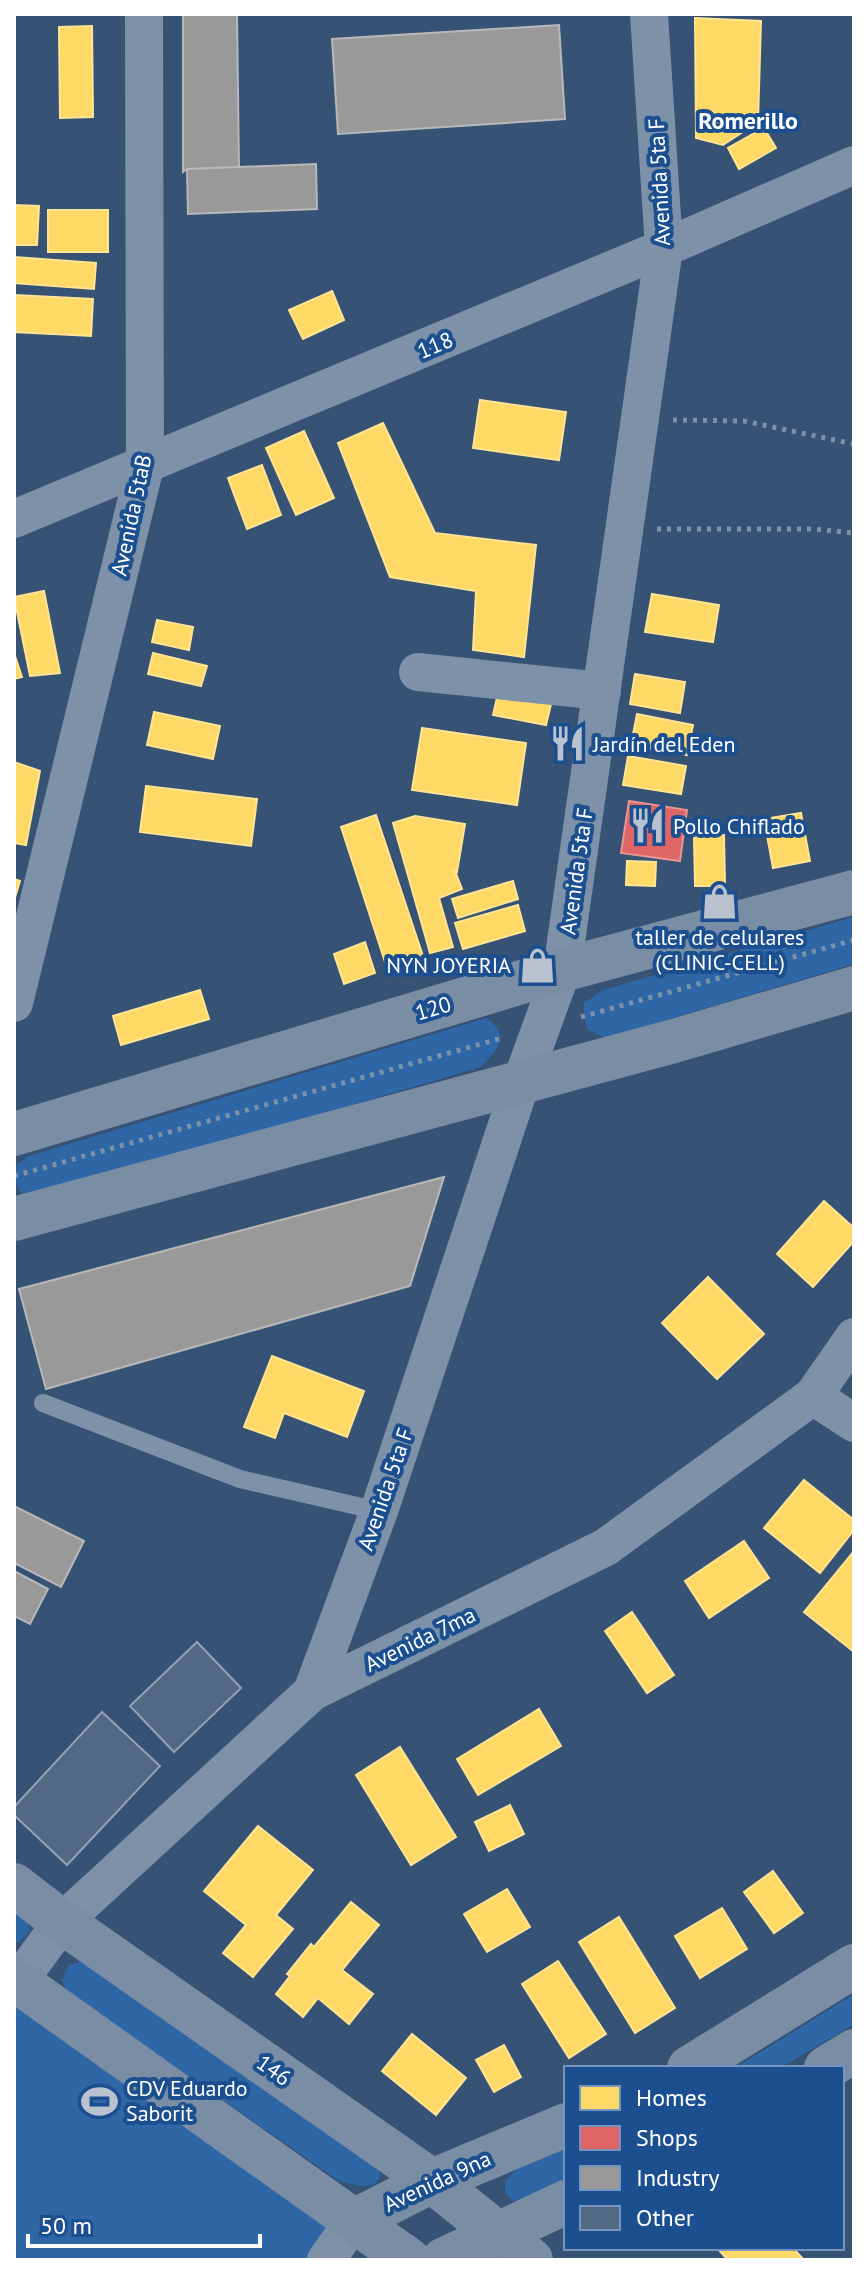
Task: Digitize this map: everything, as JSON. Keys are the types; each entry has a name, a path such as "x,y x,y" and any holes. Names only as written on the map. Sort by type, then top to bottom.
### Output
{"main road":[{"name":"120","path":"14,1134 562,970 854,892"},
{"path":"14,1219 521,1083 854,988"},
{"name":"146","path":"14,1885 62,1922 432,2181 531,2260"},
{"path":"692,2066 854,1966"},
{"path":"16,1981 409,2260"},
{"path":"829,2066 854,2051"},
{"name":"Avenida 9na","path":"354,2221 432,2181 564,2126"},
{"path":"443,2260 564,2203"}],"street":[{"name":"Avenida 5taB","path":"14,1003 145,466 144,14"},
{"name":"Avenida 5ta F","path":"312,1692 379,1511 521,1083 562,970 664,248 649,14"},
{"name":"118","path":"14,519 664,248 854,165"},
{"path":"418,672 602,691"},
{"name":"Avenida 7ma","path":"16,1981 62,1922 312,1692 606,1547 813,1396 854,1337"},
{"path":"813,1396 854,1423"},
{"name":"Avenida 9na","path":"326,2260 354,2221"}],"lane":[{"path":"43,1403 240,1479 379,1511"}],"path":[{"path":"640,419 744,421 854,444"},
{"path":"624,529 813,529 854,533"},
{"path":"14,1176 854,940"}],"shaded area":[{"path":"854,917 854,964 606,1038 588,1030 584,1003 603,990"},
{"path":"486,1018 499,1030 500,1042 481,1067 29,1200 16,1184 17,1164 29,1156"},
{"path":"14,1908 30,1931 14,1944"},
{"path":"87,1960 373,2160 381,2176 374,2185 360,2186 339,2181 66,1991 62,1980 69,1965"},
{"name":"CDV Eduardo Saborit","path":"14,1979 354,2221 326,2260 14,2260"},
{"path":"854,1994 854,2024 848,2028 783,2066 738,2066"},
{"path":"564,2150 564,2181 524,2200 512,2201 505,2191 505,2180 519,2168"}],"building: Homes":[{"path":"695,18 761,21 758,122 723,145 696,138"},
{"path":"92,26 93,117 60,118 59,27"},
{"path":"764,128 776,148 739,169 728,148"},
{"path":"14,205 39,206 37,245 14,245"},
{"path":"48,210 108,210 108,252 48,252"},
{"path":"14,257 96,263 94,289 14,283"},
{"path":"332,291 344,320 303,339 289,310"},
{"path":"14,295 93,299 91,336 14,332"},
{"path":"480,400 566,412 559,460 473,448"},
{"path":"383,423 435,533 536,545 524,657 473,650 476,591 390,577 338,443"},
{"path":"304,431 334,498 296,515 266,448"},
{"path":"262,465 281,515 247,529 228,478"},
{"path":"44,591 60,673 30,676 14,597"},
{"path":"652,594 719,605 713,642 645,632"},
{"path":"157,620 193,627 189,650 152,642"},
{"path":"14,653 22,677 14,679"},
{"path":"153,653 207,666 201,686 148,674"},
{"path":"635,674 685,682 680,713 630,704"},
{"path":"499,689 552,700 546,725 493,715"},
{"path":"154,712 220,726 213,759 147,745"},
{"path":"637,714 693,725 687,755 631,745"},
{"path":"422,728 526,743 517,805 412,790"},
{"path":"628,756 686,766 681,794 623,785"},
{"path":"14,762 40,771 26,845 14,843"},
{"path":"146,786 257,799 251,846 140,832"},
{"path":"801,813 810,861 773,868 764,819"},
{"path":"376,815 424,959 388,971 341,827"},
{"path":"415,816 465,824 455,871 462,889 439,898 453,947 430,953 393,823"},
{"path":"724,835 725,886 695,886 694,836"},
{"path":"627,861 656,862 655,886 626,885"},
{"path":"14,879 20,881 14,901"},
{"path":"513,881 518,899 458,918 452,899"},
{"path":"518,905 525,931 463,949 455,923"},
{"path":"365,942 375,973 344,984 334,954"},
{"path":"200,990 209,1019 121,1045 113,1016"},
{"path":"824,1201 854,1228 854,1241 813,1287 777,1254"},
{"path":"708,1277 764,1334 717,1379 662,1323"},
{"path":"272,1356 364,1391 347,1437 284,1413 275,1438 244,1427"},
{"path":"804,1480 854,1520 854,1530 820,1573 764,1528"},
{"path":"744,1541 769,1578 709,1618 685,1581"},
{"path":"854,1551 854,1652 804,1612"},
{"path":"632,1612 674,1675 647,1693 605,1631"},
{"path":"539,1709 561,1746 478,1795 457,1759"},
{"path":"400,1747 456,1837 411,1865 356,1775"},
{"path":"510,1805 524,1834 489,1851 475,1822"},
{"path":"258,1826 313,1870 276,1915 293,1929 253,1977 223,1953 246,1925 204,1891"},
{"path":"773,1871 803,1913 774,1933 744,1892"},
{"path":"507,1889 530,1927 487,1952 464,1914"},
{"path":"351,1902 379,1925 342,1970 373,1994 349,2024 318,1998 303,2017 276,1994 290,1976 287,1974 311,1944 314,1947"},
{"path":"722,1908 747,1949 700,1978 675,1936"},
{"path":"619,1917 675,2008 635,2033 579,1942"},
{"path":"558,1961 606,2034 569,2058 522,1984"},
{"path":"412,2034 466,2078 436,2115 382,2071"},
{"path":"504,2045 521,2077 494,2092 476,2060"},
{"path":"719,2250 795,2250 803,2259 728,2260"}],"building: Shops":[{"path":"629,801 687,810 680,861 621,853"}],"building: Industry":[{"path":"183,14 237,14 239,169 187,169 183,172"},
{"path":"559,25 565,119 338,134 332,39"},
{"path":"316,164 317,209 188,214 187,169"},
{"path":"444,1177 410,1286 46,1389 19,1289"},
{"path":"14,1506 84,1541 61,1587 14,1563"},
{"path":"14,1571 48,1589 30,1624 14,1616"}],"building: Other":[{"path":"197,1642 241,1688 174,1752 130,1706"},
{"path":"102,1712 160,1766 67,1865 14,1815 14,1807"}],"place":[{"name":"Jardín del Eden","path":"567,744"},
{"name":"Pollo Chiflado","path":"647,826"},
{"name":"taller de celulares (CLINIC-CELL)","path":"720,901"},
{"name":"NYN JOYERIA","path":"537,965"},
{"name":"CDV Eduardo Saborit","path":"100,2101"}],"district":[{"name":"Romerillo","path":"748,121"}]}
